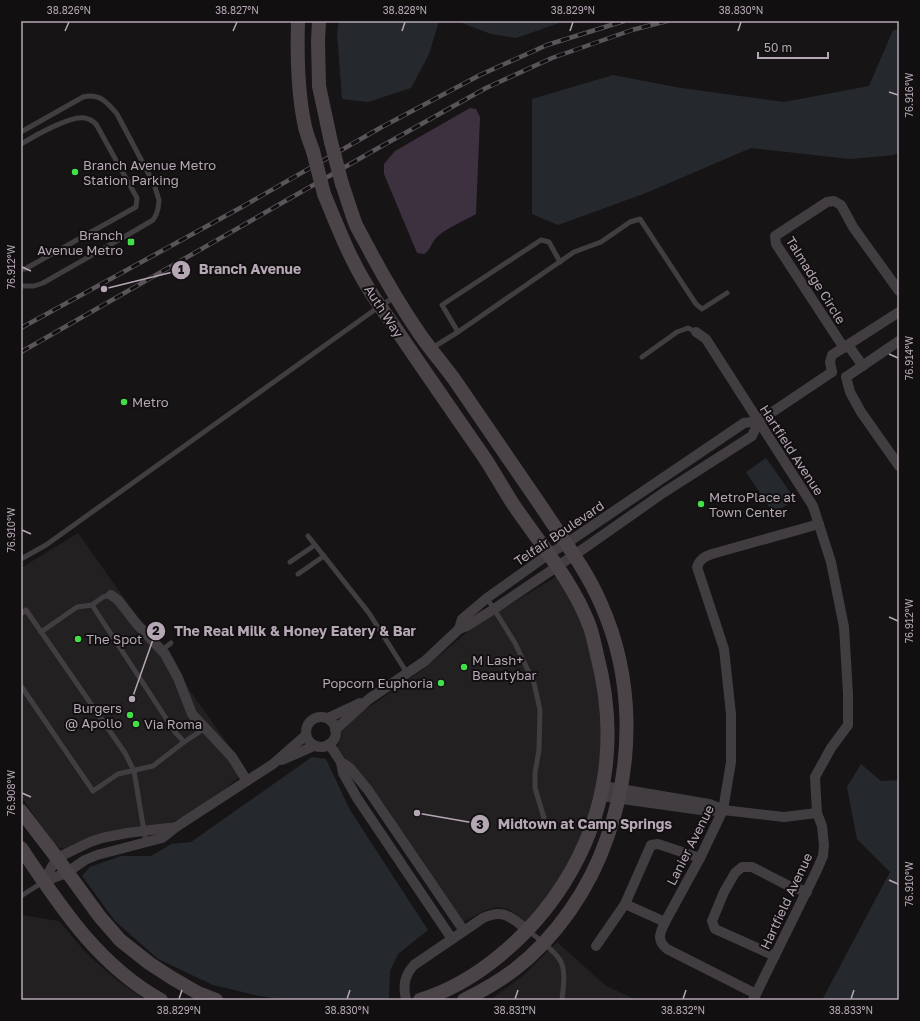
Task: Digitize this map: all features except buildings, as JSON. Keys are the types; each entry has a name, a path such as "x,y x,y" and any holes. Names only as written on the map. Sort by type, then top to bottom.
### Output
{"street":[{"name":"Auth Way","path":"298,21 301,101 305,127 324,194 348,250 366,285 483,456 513,503 558,566 572,589 590,627 602,674 608,719 606,770 599,807 574,868 556,896 528,930 488,965 439,993 420,1000"},
{"name":"Auth Way","path":"319,21 319,86 330,142 342,184 357,226 382,273 419,333 457,384 572,553 601,604 614,639 622,669 626,706 627,744 616,814 602,852 588,881 568,914 543,943 516,969 490,987 464,1000"},
{"name":"Talmadge Circle","path":"846,346 776,244 775,236 827,202 834,201 841,205 853,227 899,291"},
{"path":"846,377 832,372 830,362 832,355 899,312"},
{"name":"Hartfield Avenue","path":"696,332 706,339 814,506 831,562 844,627 848,694 848,725 831,748 815,777 817,813 822,826 824,845 823,856 807,892 755,997"},
{"path":"846,377 899,341"},
{"path":"846,346 863,366"},
{"name":"Telfair Boulevard","path":"336,730 369,699 425,661 459,629 467,626 494,609 558,566 572,553 682,466 744,423 759,421 832,372"},
{"path":"846,377 850,392 861,412 899,466"},
{"name":"Telfair Boulevard","path":"459,629 462,618 487,598 549,554 572,553 752,436 759,421"},
{"path":"682,466 690,476"},
{"name":"Lanier Avenue","path":"755,997 666,949 660,940 660,932 724,810 731,762 731,714 728,674 724,649 697,567 699,561 712,554 819,524"},
{"path":"111,595 118,600 136,623 162,650 176,674 192,714 232,757 247,781"},
{"name":"Telfair Boulevard","path":"328,718 369,699"},
{"path":"273,764 314,746 322,747 329,744 334,738 336,730 333,723 328,718 318,717 310,721 307,725 306,735 310,743 314,746"},
{"path":"43,882 66,873 85,860 97,855 162,838 176,827 273,764 306,735"},
{"path":"329,744 341,762 350,768 368,790 464,931"},
{"path":"341,762 343,773 357,798 452,939"},
{"path":"602,791 708,811 724,810 784,817 817,813"},
{"path":"21,811 57,858 66,873 120,940 149,963 172,978 213,1000"},
{"path":"43,882 57,858 90,842 102,838 176,827"},
{"path":"596,946 625,904 651,845 658,844 700,858"},
{"path":"21,848 43,882 84,936 108,962 127,978 161,1000"},
{"path":"775,956 715,929 712,921 724,892 734,873 742,867 752,867 788,885 807,892"},
{"path":"625,904 665,922"},
{"path":"406,1000 404,983 409,970 414,965 483,918 494,913 506,915 528,930"}],"lane":[{"path":"21,132 83,97 91,95 101,98 111,106 117,114 154,184 159,204 153,220 43,283 34,286 21,286"},
{"path":"21,144 40,132 77,118 84,117 89,119 96,124 137,198 136,207 25,269 21,269"},
{"path":"431,348 458,332 574,252 601,242 630,222 640,219 696,304 702,309 727,293"},
{"path":"458,332 442,305 541,240 549,242 560,262"},
{"path":"21,559 46,544 396,296"},
{"path":"642,357 677,332 688,328 696,332"},
{"path":"308,536 369,614 407,673"},
{"path":"290,562 315,545"},
{"path":"298,574 324,556"},
{"path":"41,632 77,608 92,605 103,597 111,595"},
{"path":"487,598 515,643 534,682 540,710 539,750 535,773 535,788 544,818"},
{"path":"92,605 175,732 184,742"},
{"path":"21,614 26,610 125,753 134,770 146,843"},
{"path":"162,650 171,643"},
{"path":"21,686 93,791 118,774 153,766 204,728"},
{"path":"21,896 43,882"},
{"path":"528,930 561,962 563,979 562,1000"}],"shaded area":[{"path":"339,21 439,21 429,54 411,88 368,102 342,99 337,33"},
{"path":"457,21 565,21 516,38 491,34"},
{"path":"893,30 899,30 899,152 894,155 850,159 751,148 646,193 558,225 532,214 532,99 613,75 681,88 784,102 869,86"},
{"path":"470,108 476,109 480,117 476,214 439,235 428,251 424,254 417,253 384,174 384,164 395,151"},
{"path":"766,458 795,499 774,514 746,472"},
{"path":"78,533 247,771 206,804 184,817 172,822 131,831 66,849 60,848 54,844 21,796 21,568"},
{"path":"559,575 580,615 591,647 603,721 601,756 596,785 587,820 565,870 547,898 527,923 508,909 497,907 486,910 463,922 378,798 337,748 343,727 362,712 421,671 466,633 489,617"},
{"path":"312,757 326,759 350,810 428,930 398,954 390,971 389,998 378,1000 287,1000 259,996 213,985 158,959 115,921 82,876 90,867 121,856 151,856 171,844 191,842"},
{"path":"861,764 881,781 899,780 899,1000 822,1000 890,872 857,839 847,787"},
{"path":"21,915 59,921 87,954 118,981 145,1000 21,1000"},
{"path":"557,942 605,985 636,1000 490,1000 525,974"}],"railway":[{"path":"21,328 240,208 380,128 480,75 547,45 624,21"},
{"path":"21,352 486,88 552,58 632,30 667,21"}],"place":[{"name":"Branch Avenue Metro Station Parking","path":"75,172"},
{"name":"Branch Avenue Metro","path":"131,242"},
{"name":"Branch Avenue","path":"104,289"},
{"name":"Metro","path":"124,402"},
{"name":"MetroPlace at Town Center","path":"701,504"},
{"name":"The Spot","path":"78,639"},
{"name":"M Lash+ Beautybar","path":"464,667"},
{"name":"Popcorn Euphoria","path":"441,683"},
{"name":"The Real Milk & Honey Eatery & Bar","path":"132,699"},
{"name":"Burgers @ Apollo","path":"130,715"},
{"name":"Via Roma","path":"136,724"},
{"name":"Midtown at Camp Springs","path":"417,813"}]}
